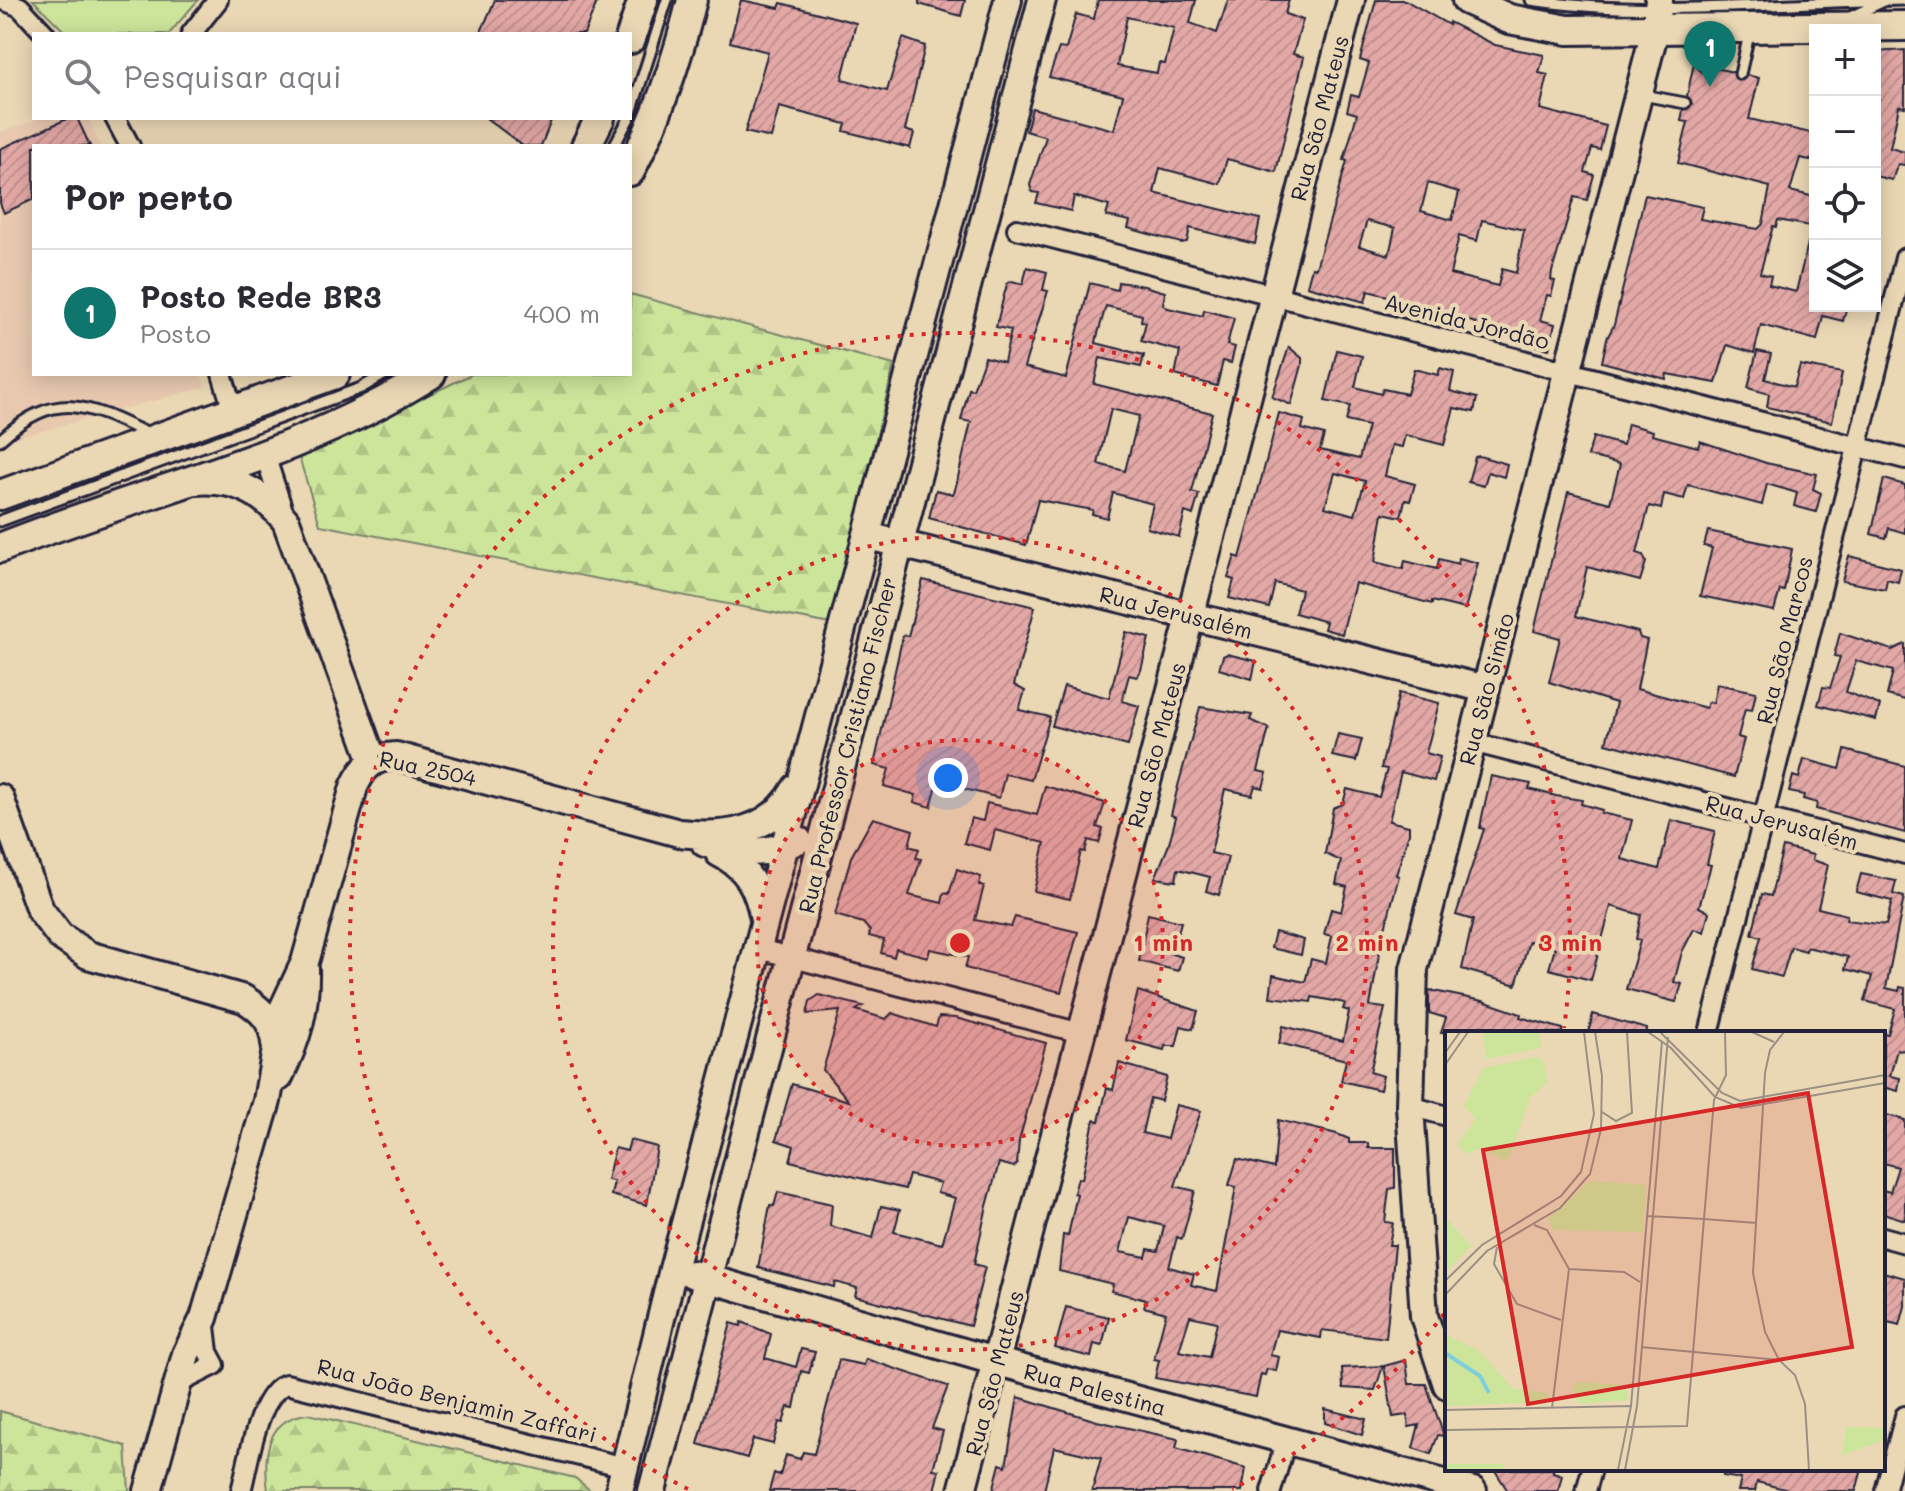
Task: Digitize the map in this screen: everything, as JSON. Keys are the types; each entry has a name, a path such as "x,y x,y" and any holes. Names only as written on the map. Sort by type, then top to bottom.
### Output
{"main road":[{"path":"632,33 643,0"},
{"path":"632,167 653,128 675,69 692,0"},
{"path":"1467,0 1509,19 1568,30 1657,13 1712,29 1809,27"},
{"path":"1881,26 1905,26"},
{"path":"587,144 599,120"},
{"path":"0,495 329,376"},
{"path":"2,541 265,455 384,404 428,376"}],"street":[{"path":"3,0 20,7 43,32"},
{"path":"193,32 218,0"},
{"name":"Rua Professor Cristiano Fischer","path":"622,1479 673,1269 1008,0"},
{"name":"Rua Professor Cristiano Fischer","path":"652,1491 706,1277 794,958 897,543 1042,0"},
{"name":"Rua São Mateus","path":"962,1491 998,1362 1271,296 1351,0"},
{"name":"Rua São Simão","path":"1445,1379 1424,1316 1410,1106 1414,969 1569,372 1657,13"},
{"path":"991,61 1007,72 1024,70"},
{"path":"116,120 129,144"},
{"name":"Avenida Jordão","path":"1017,229 1905,459"},
{"name":"Rua São Marcos","path":"1710,1031 1905,258"},
{"path":"223,376 233,410"},
{"name":"Rua 2504","path":"265,455 373,761 396,756 679,833 709,836 751,830 790,798 803,774"},
{"name":"Rua 2504","path":"191,481 219,479 247,487 269,500 286,521"},
{"name":"Rua Jerusalém","path":"865,536 1486,689"},
{"name":"Rua Jerusalém","path":"1472,742 1905,854"},
{"path":"148,1491 186,1354 204,1318 267,1101 283,1009 305,962 354,787 362,770 373,761"},
{"path":"0,798 40,910 60,936 88,955 244,999 261,1009 268,1019 276,1050"},
{"path":"679,833 743,853 784,847 820,823 834,800"},
{"name":"Rua 2504","path":"679,833 740,866 760,896 762,937"},
{"path":"762,937 794,958 1081,1033"},
{"path":"244,999 279,990 294,978 305,962"},
{"path":"267,1101 297,1041 306,1005 305,962"},
{"path":"1410,1106 1445,1115"},
{"path":"1885,1238 1905,1243"},
{"name":"Rua Palestina","path":"673,1269 998,1362 1474,1491"},
{"path":"177,1384 215,1365 208,1352 204,1318"},
{"name":"Rua João Benjamin Zaffari","path":"241,1491 265,1402 277,1387 295,1384 622,1479"},
{"path":"1885,1491 1905,1416"},
{"path":"1271,1491 1286,1441"},
{"path":"1470,1471 1474,1491"},
{"path":"1586,1491 1591,1471"}],"lane":[{"path":"632,108 667,0"},
{"path":"1531,0 1657,13 1905,0"},
{"path":"1835,24 1885,0"},
{"path":"1740,74 1751,28"},
{"path":"1704,65 1712,29"},
{"path":"1638,94 1685,103"},
{"path":"615,144 627,120"},
{"path":"2,541 361,388 382,376"},
{"path":"0,440 22,421 59,407 89,406 157,438"}],"shaded area":[{"path":"35,120 89,120 99,144 32,144 32,376 201,376 205,387 0,442 0,132"}],"green space":[{"path":"33,0 198,0 171,32 65,32"},
{"path":"632,295 894,365 831,624 320,525 299,457 468,376 632,376"},
{"path":"0,1411 126,1446 129,1491 0,1491"},
{"path":"308,1414 575,1478 591,1491 268,1491 266,1465 270,1441 283,1423"}],"building":[{"path":"495,0 598,0 585,32 481,32"},
{"path":"741,0 779,8 781,3 856,23 842,79 887,91 903,38 925,46 905,130 914,133 910,148 844,131 846,124 779,107 771,138 745,132 768,52 730,42"},
{"path":"919,0 965,0 961,16 919,4"},
{"path":"1098,0 1196,0 1190,23 1217,33 1228,0 1289,0 1285,14 1303,20 1293,54 1304,57 1276,172 1227,159 1220,184 1160,168 1154,193 1260,219 1255,244 1190,228 1187,242 1181,243 1128,228 1130,221 1106,216 1109,206 1074,196 1071,211 1036,203 1039,193 1032,192 1030,185 1046,137 1026,131 1032,108 1114,130 1123,95 1049,77 1059,48 1066,49 1076,14 1094,19","holes":["1127,17 1174,28 1165,64 1159,63 1157,73 1117,66"]},
{"path":"1376,0 1405,0 1449,25 1449,22 1495,45 1544,55 1539,73 1548,75 1540,109 1606,126 1600,150 1592,148 1585,172 1594,175 1587,200 1574,197 1552,272 1551,280 1555,281 1551,296 1547,295 1540,320 1555,324 1549,349 1534,345 1536,338 1506,329 1503,338 1474,329 1476,323 1443,313 1441,319 1401,308 1403,300 1368,291 1365,302 1307,286 1312,267 1316,268 1347,161 1344,160 1357,114 1347,111 1351,95 1359,97 1369,63 1360,60","holes":["1428,183 1459,192 1452,220 1421,211","1482,220 1524,230 1516,273 1502,269 1498,286 1450,274 1459,236 1477,241","1367,221 1395,228 1389,255 1359,246"]},
{"path":"1905,50 1905,107 1899,106 1890,148 1905,152 1905,165 1898,164 1892,180 1881,177 1881,52"},
{"path":"1694,63 1702,72 1711,67 1733,72 1738,81 1747,75 1759,78 1749,119 1809,133 1809,160 1800,158 1790,191 1809,196 1809,226 1778,220 1776,227 1773,226 1760,273 1771,276 1769,285 1796,292 1809,239 1809,312 1845,312 1843,321 1823,316 1817,340 1761,325 1754,353 1727,345 1716,383 1667,374 1666,379 1602,362 1645,195 1703,207 1700,219 1758,229 1763,224 1770,187 1678,163 1688,122 1681,121 1683,110 1692,104 1687,96"},
{"path":"65,120 78,120 89,144 32,144 32,200 4,213 0,203 0,149"},
{"path":"489,120 551,120 542,144 520,144"},
{"path":"1027,267 1047,272 1043,290 1048,291 1024,367 1066,378 1090,283 1117,290 1118,282 1144,286 1165,292 1163,305 1168,308 1203,316 1204,310 1234,318 1227,345 1235,347 1231,363 1223,361 1217,386 1175,375 1180,351 1141,341 1146,322 1141,321 1142,315 1106,306 1097,337 1096,343 1144,355 1141,367 1100,358 1094,384 1212,413 1192,492 1199,494 1193,515 1185,512 1179,537 1147,528 1153,504 1113,493 1107,518 1092,514 1093,510 1038,500 1026,545 929,518 936,490 953,494 955,490 971,422 961,420 969,389 973,390 985,357 1004,362 1011,330 996,327 1007,284 1012,281 1023,284","holes":["1111,409 1139,416 1125,471 1098,464"]},
{"path":"1289,347 1302,358 1291,405 1272,397"},
{"path":"1337,350 1362,356 1355,387 1381,394 1383,389 1407,394 1414,369 1438,375 1440,368 1454,372 1450,391 1477,398 1474,412 1454,408 1444,445 1405,435 1402,447 1392,445 1385,476 1415,484 1410,501 1405,500 1401,517 1383,513 1375,562 1403,569 1405,561 1437,569 1439,559 1458,564 1459,558 1478,563 1465,609 1432,601 1432,604 1355,583 1342,634 1324,629 1326,622 1295,613 1301,590 1275,583 1269,608 1229,598 1234,580 1228,578 1235,556 1240,558 1279,413 1304,420 1302,429 1324,435 1320,450 1359,459 1368,426 1346,421 1350,406 1325,401","holes":["1335,473 1365,481 1355,515 1325,507"]},
{"path":"1757,351 1771,354 1765,379 1794,387 1800,365 1842,373 1832,422 1767,407 1769,394 1748,388"},
{"path":"1628,424 1653,431 1652,435 1698,447 1700,441 1766,463 1817,474 1813,489 1821,493 1816,512 1794,506 1797,493 1767,484 1762,505 1688,485 1684,499 1664,494 1661,509 1649,506 1637,553 1643,555 1646,562 1640,581 1587,567 1576,616 1638,632 1640,638 1647,640 1637,689 1706,708 1708,702 1713,703 1717,684 1756,692 1752,710 1745,709 1738,737 1744,739 1734,777 1606,743 1616,703 1549,682 1560,638 1534,631 1568,492 1610,503 1620,464 1588,456 1593,437 1623,445"},
{"path":"1475,457 1507,464 1504,477 1488,472 1484,486 1468,482"},
{"path":"1884,479 1905,485 1905,533 1889,528 1886,538 1871,534"},
{"path":"1708,531 1792,549 1784,591 1780,590 1774,611 1700,596 1712,548 1704,546"},
{"path":"1849,556 1901,569 1898,582 1887,579 1885,589 1842,581"},
{"path":"923,580 1035,607 1014,685 1025,691 1019,710 1050,717 1031,780 1005,774 999,798 938,782 931,807 914,802 916,795 884,786 889,769 874,765 903,635 908,636"},
{"path":"1126,632 1149,638 1141,670 1137,677 1129,675 1122,701 1139,706 1128,746 1052,726 1064,686 1109,698"},
{"path":"1840,633 1892,650 1905,644 1905,700 1887,695 1893,671 1856,661 1846,692 1880,705 1876,720 1818,705 1823,687 1830,688 1840,657 1834,656"},
{"path":"1227,654 1256,661 1252,679 1219,669 1223,656"},
{"path":"1399,693 1439,703 1426,753 1440,757 1434,781 1401,772 1389,821 1409,826 1409,833 1396,875 1399,876 1381,943 1370,1006 1385,1008 1370,1072 1383,1076 1380,1090 1341,1081 1346,1060 1279,1043 1283,1026 1343,1041 1349,1011 1343,1009 1345,1003 1312,997 1311,1002 1270,997 1273,975 1305,982 1311,959 1326,963 1332,936 1324,934 1331,909 1341,912 1347,887 1336,884 1341,861 1325,854 1333,808 1343,804 1347,789 1379,797 1387,769 1381,768"},
{"path":"1200,707 1252,715 1250,720 1269,728 1258,771 1267,773 1263,788 1255,786 1252,795 1225,789 1211,853 1228,857 1219,895 1206,891 1210,877 1178,869 1176,881 1155,878 1176,817 1171,815"},
{"path":"1338,734 1362,739 1356,761 1332,756"},
{"path":"1845,750 1905,766 1905,833 1816,809 1817,803 1803,799 1804,795 1789,792 1793,776 1799,778 1804,759 1840,769"},
{"path":"1491,776 1531,784 1529,789 1582,800 1581,804 1602,810 1601,813 1632,820 1622,859 1659,869 1671,820 1715,831 1707,864 1711,865 1699,907 1709,912 1704,932 1694,929 1682,952 1674,982 1682,984 1676,1002 1626,989 1640,941 1636,939 1641,915 1611,906 1591,980 1549,969 1555,948 1529,941 1516,985 1462,969 1473,920 1456,915 1484,829 1480,828"},
{"path":"1045,786 1105,803 1097,827 1103,829 1099,843 1088,840 1085,852 1081,851 1070,899 1034,891 1045,843 995,830 990,850 964,843 971,818 983,821 987,803 1037,815"},
{"path":"873,818 913,830 909,846 919,849 916,858 921,859 909,895 942,903 944,893 949,894 957,869 981,877 979,885 984,886 975,920 1011,927 1015,917 1078,932 1061,992 965,968 968,957 930,949 928,957 896,949 894,957 881,953 884,940 869,936 870,931 863,923 835,915 851,857"},
{"path":"1783,847 1813,855 1812,860 1828,865 1818,908 1847,915 1846,920 1886,925 1892,901 1856,892 1861,874 1896,881 1893,894 1904,897 1886,988 1899,991 1900,987 1905,988 1905,1051 1897,1049 1890,1076 1900,1078 1898,1091 1885,1088 1885,1033 1888,1034 1895,1009 1865,1001 1872,976 1845,969 1848,957 1807,947 1806,951 1791,947 1782,977 1752,969 1761,937 1752,934 1762,894 1771,896"},
{"path":"1148,914 1181,922 1172,954 1182,957 1178,971 1139,961"},
{"path":"1275,932 1304,940 1301,955 1271,948"},
{"path":"1429,990 1483,1001 1563,1031 1496,1031 1481,1026 1479,1031 1441,1033 1446,1018 1429,1013"},
{"path":"1138,991 1198,1011 1193,1029 1181,1026 1176,1046 1165,1046 1164,1050 1126,1040"},
{"path":"819,995 863,1006 856,1010 886,1019 892,1013 936,1027 939,1017 956,1018 1046,1043 1019,1141 1017,1164 1014,1167 999,1163 987,1206 974,1264 985,1267 970,1326 855,1296 857,1288 835,1282 834,1287 758,1268 770,1205 774,1206 778,1192 832,1204 830,1226 873,1238 881,1206 900,1210 894,1232 942,1244 955,1198 937,1193 940,1183 909,1175 905,1189 790,1161 794,1146 776,1140 792,1084 849,1101 823,1070 840,1011 807,1014 810,1001"},
{"path":"1593,1014 1647,1029 1647,1031 1589,1031"},
{"path":"1119,1063 1167,1077 1161,1101 1150,1098 1142,1133 1167,1139 1176,1105 1201,1111 1175,1186 1195,1191 1182,1239 1177,1237 1169,1267 1194,1274 1191,1285 1217,1291 1236,1187 1229,1185 1237,1159 1274,1168 1278,1120 1337,1134 1349,1139 1349,1143 1368,1143 1368,1148 1395,1148 1395,1188 1389,1189 1385,1222 1393,1223 1389,1245 1395,1245 1386,1338 1322,1330 1321,1338 1277,1330 1270,1355 1279,1357 1276,1371 1267,1369 1265,1375 1261,1374 1256,1397 1155,1378 1159,1360 1154,1359 1166,1313 1144,1307 1146,1300 1111,1291 1113,1284 1059,1271 1063,1235 1068,1236 1077,1194 1074,1193 1078,1178 1082,1179 1094,1120 1099,1121 1107,1088 1113,1090","holes":["1129,1217 1164,1226 1158,1251 1148,1249 1146,1257 1120,1252","1190,1316 1217,1322 1209,1357 1179,1351"]},
{"path":"1885,1115 1905,1120 1905,1220 1885,1214 1885,1191 1890,1192 1898,1167 1885,1164"},
{"path":"630,1140 657,1147 647,1205 611,1195 614,1181 607,1180 615,1148 627,1151"},
{"path":"1885,1273 1905,1278 1905,1306 1900,1325 1885,1321"},
{"path":"1066,1307 1109,1317 1102,1346 1094,1344 1091,1357 1055,1348"},
{"path":"742,1322 771,1334 765,1358 796,1367 801,1349 815,1352 809,1373 801,1371 794,1408 788,1407 783,1423 779,1422 773,1444 753,1439 747,1458 698,1444 731,1323 741,1326"},
{"path":"866,1359 948,1386 932,1428 943,1431 933,1469 939,1470 934,1491 769,1491 774,1473 780,1475 786,1455 800,1459 803,1452 814,1454 839,1360 864,1365"},
{"path":"1406,1360 1409,1384 1426,1384 1444,1436 1438,1435 1431,1454 1413,1448 1419,1425 1409,1427 1407,1415 1393,1417 1384,1366"},
{"path":"1383,1366 1375,1390 1343,1388 1342,1368"},
{"path":"1018,1397 1097,1421 1178,1439 1176,1448 1246,1468 1242,1491 1092,1491 1101,1458 1054,1447 1044,1491 993,1491 1000,1464 1006,1466"},
{"path":"1325,1409 1366,1419 1362,1435 1325,1423"},
{"path":"1495,1471 1553,1471 1562,1475 1558,1491 1508,1491"},
{"path":"1724,1471 1861,1471 1856,1491 1792,1491 1757,1482 1755,1491 1738,1491 1741,1479 1723,1476"}],"place":[{"name":"Posto Rede BR3","path":"1710,87"}]}
